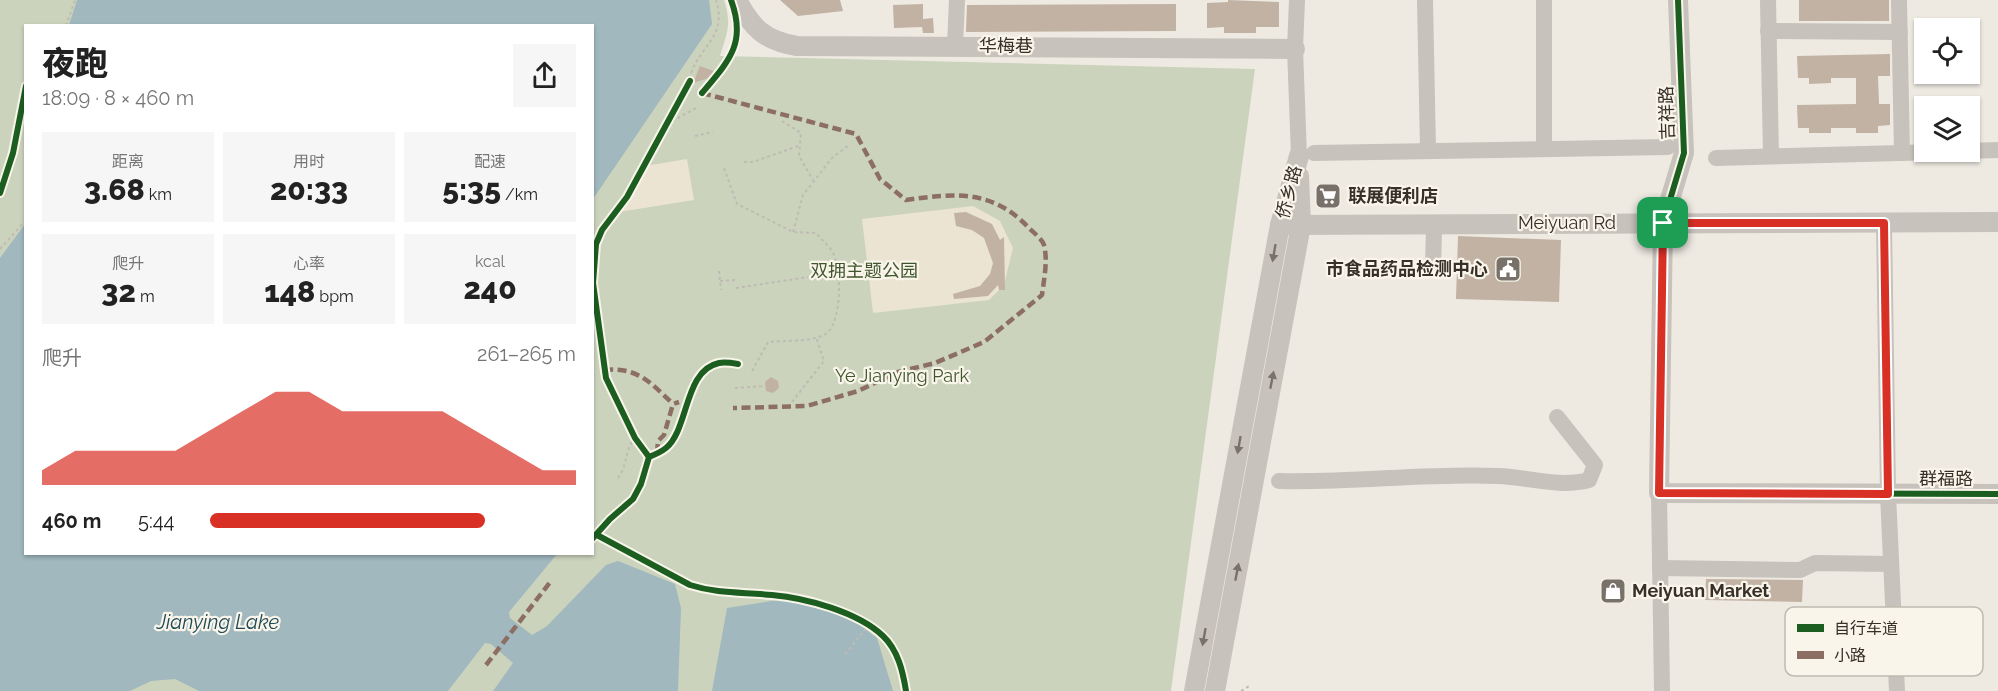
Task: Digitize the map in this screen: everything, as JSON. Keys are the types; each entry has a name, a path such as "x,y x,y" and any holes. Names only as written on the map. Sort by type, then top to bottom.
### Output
{"street":[{"name":"华梅巷","path":"737,0 760,34 783,44 797,46 1295,49"},
{"path":"955,46 957,0"},
{"path":"1297,0 1295,49 1306,154 1428,149 1668,147"},
{"path":"1425,0 1428,149"},
{"path":"1544,0 1544,140"},
{"name":"吉祥路","path":"1663,223 1684,153 1678,0"},
{"path":"1768,0 1771,156"},
{"path":"1899,0 1902,153"},
{"path":"1768,31 1900,32"},
{"path":"1980,151 1998,150"},
{"path":"1716,158 1914,153"},
{"name":"侨乡路","path":"1194,691 1280,225 1306,154"},
{"name":"侨乡路","path":"1215,691 1301,225 1306,154"},
{"name":"Meiyuan Rd","path":"1280,225 1998,222"},
{"path":"1662,691 1659,493 1663,223"},
{"path":"1884,223 1888,494 1893,607"},
{"path":"1433,268 1434,229"},
{"path":"1279,481 1336,483 1402,476 1499,476 1551,483 1589,480 1595,465 1557,417"},
{"name":"群福路","path":"1659,493 1998,494"},
{"path":"1660,568 1800,570 1815,563 1891,564"},
{"path":"1896,676 1897,691"}],"path":[{"path":"67,24 75,0"},
{"path":"692,73 696,62 718,30 719,11 716,0"},
{"path":"667,124 698,107"},
{"path":"663,133 674,109"},
{"path":"782,121 801,134 798,146 799,156 813,180"},
{"path":"695,136 713,132"},
{"path":"793,232 803,195 832,158 850,144"},
{"path":"744,162 753,162 798,146"},
{"path":"724,168 737,204 793,232 816,233 832,252 839,273 836,316 828,332 816,338 768,342 751,373"},
{"path":"0,249 24,222"},
{"path":"736,288 868,268"},
{"path":"719,271 721,290"},
{"path":"720,281 735,280"},
{"path":"792,402 824,361 816,338"},
{"path":"735,388 765,386"},
{"path":"630,429 641,447"},
{"path":"618,478 624,470 627,447 635,438"},
{"path":"860,622 876,631"},
{"path":"845,654 868,626"},
{"path":"1241,691 1251,685"}],"green space":[{"name":"Ye Jianying Park","path":"0,0 724,0 728,23 720,56 1255,69 1171,691 0,691"}],"shaded area":[{"path":"687,159 694,200 619,212 645,166"},
{"path":"973,206 1000,221 1013,248 1004,285 989,300 873,313 862,219"}],"water":[{"path":"77,0 709,0 712,24 594,198 594,24 69,24"},
{"name":"Jianying Lake","path":"24,225 24,555 556,555 509,612 510,618 532,635 547,626 606,565 618,561 675,584 681,608 678,691 493,691 513,663 491,644 485,643 448,691 199,691 175,679 151,681 130,691 0,691 0,258"},
{"path":"784,599 824,604 849,617 877,638 893,691 712,691 727,608"}],"building":[{"path":"780,0 840,0 843,11 798,16"},
{"path":"1228,0 1279,2 1279,27 1256,27 1256,33 1224,33 1224,27 1207,28 1207,3 1228,2"},
{"path":"1799,0 1889,0 1889,21 1799,21"},
{"path":"923,4 923,19 933,18 934,33 923,33 922,27 894,28 893,5"},
{"path":"1176,4 1176,31 966,32 967,5"},
{"path":"1890,54 1890,76 1878,76 1879,104 1890,104 1890,125 1878,126 1878,133 1856,133 1856,128 1831,128 1831,133 1809,133 1809,128 1798,128 1797,105 1856,104 1856,78 1831,78 1831,83 1809,84 1809,78 1798,78 1797,56"},
{"path":"700,66 722,74 693,83"},
{"path":"966,212 992,224 1000,240 1004,237 1005,290 999,290 998,285 988,296 954,299 953,294 980,286 990,274 993,263 984,238 972,230 956,226 954,213"},
{"name":"市食品药品检测中心","path":"1458,236 1561,240 1559,302 1456,299"},
{"path":"771,377 778,381 779,388 773,393 766,391 765,382"},
{"path":"1706,579 1803,580 1802,602 1705,600"}],"marked path":[{"path":"702,93 856,134 880,179 906,200 957,195 987,200 1015,215 1039,238 1044,245 1046,257 1042,295 984,342 935,363 898,372 858,391 807,406 733,408"},
{"path":"604,370 626,371 635,374 650,383 673,404"},
{"path":"657,453 658,441 664,435 673,404 679,402"},
{"path":"486,665 551,581"}],"cycle path":[{"path":"702,93 733,51 737,28 731,0"},
{"path":"1678,0 1684,153 1663,223 1659,493 1998,494"},
{"path":"594,270 596,244 602,230 627,197 690,81"},
{"path":"0,193 13,153 24,96"},
{"path":"594,290 606,378 635,438 649,457"},
{"path":"594,537 633,499 641,484 649,457 666,448 673,439 699,377 708,368 719,363 738,364"},
{"path":"597,535 690,585 721,591 800,599 846,613 860,620 883,636 892,648 901,669 906,691"}],"place":[{"name":"联展便利店","path":"1328,196"},
{"name":"市食品药品检测中心","path":"1508,269"},
{"name":"Meiyuan Market","path":"1613,591"}],"route":[{"path":"1663,223 1884,223 1888,494 1659,493 1663,223"}],"park label":[{"name":"双拥主题公园","path":"864,271"}]}
